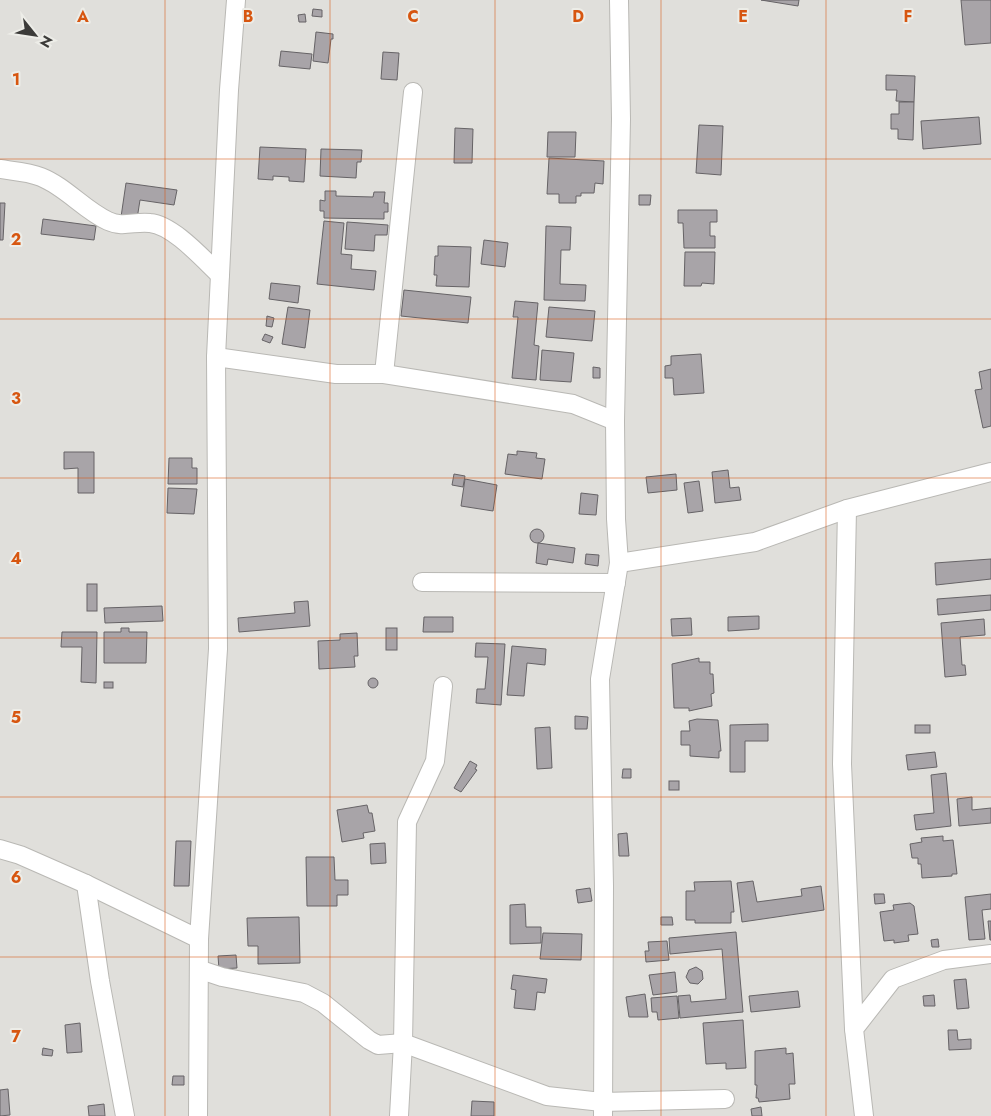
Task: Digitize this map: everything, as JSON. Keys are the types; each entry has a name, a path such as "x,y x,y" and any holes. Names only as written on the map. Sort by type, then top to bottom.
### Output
{"street":[{"path":"198,1116 200,939 218,649 216,357 229,90 236,0"},
{"path":"603,1109 604,886 600,679 619,563 616,520 615,421 621,119 619,0"},
{"path":"384,374 413,92"},
{"path":"0,168 40,176 59,186 107,221 122,226 149,223 160,226 184,242 220,275"},
{"path":"216,357 336,374 384,374 573,404 615,421"},
{"path":"619,563 755,542 847,510 991,472"},
{"path":"847,510 842,764 854,1030 864,1116"},
{"path":"422,582 616,584"},
{"path":"399,1116 403,1043 407,822 435,761 443,686"},
{"path":"0,850 20,855 86,884 200,939"},
{"path":"86,884 102,990 125,1116"},
{"path":"854,1030 893,979 944,960 991,954"},
{"path":"201,970 222,977 304,993 323,1003 378,1045 403,1043 547,1096 603,1109 725,1099"}],"building":[{"path":"761,0 799,0 798,6"},
{"path":"961,0 991,0 991,43 965,45"},
{"path":"313,9 322,10 322,17 312,16"},
{"path":"305,14 306,22 299,22 298,15"},
{"path":"316,32 333,34 328,63 313,61"},
{"path":"281,51 312,54 310,69 279,66"},
{"path":"383,52 399,53 397,80 381,79"},
{"path":"886,75 915,76 914,102 896,101 897,90 886,90"},
{"path":"899,102 914,102 913,140 898,139 898,129 891,129 891,114 899,114"},
{"path":"979,117 981,144 923,149 921,121"},
{"path":"699,125 723,126 721,175 696,173"},
{"path":"455,128 473,129 472,163 454,163"},
{"path":"548,132 576,132 575,157 547,157"},
{"path":"260,147 306,149 304,182 289,181 289,177 273,176 273,180 258,179"},
{"path":"321,149 362,150 361,162 357,162 356,178 320,176"},
{"path":"549,158 604,161 603,184 595,183 594,193 581,193 581,196 576,196 576,203 559,203 559,194 547,194"},
{"path":"126,183 177,190 174,205 140,200 137,219 121,217"},
{"path":"325,191 336,191 336,196 373,197 374,192 385,192 384,203 388,203 388,212 384,212 384,219 324,218 324,211 320,211 320,200 325,201"},
{"path":"639,195 651,195 650,205 639,205"},
{"path":"0,203 5,203 3,240 0,240"},
{"path":"678,210 717,210 717,222 710,222 710,236 715,236 715,248 684,248 683,223 678,223"},
{"path":"43,219 96,226 94,240 41,234"},
{"path":"324,221 344,223 341,254 352,255 351,269 376,271 374,290 317,284"},
{"path":"347,222 388,225 387,235 375,235 374,251 345,249"},
{"path":"546,226 571,227 570,250 561,250 560,284 586,285 585,301 544,300"},
{"path":"484,240 508,243 505,267 481,264"},
{"path":"438,246 471,247 469,287 436,286 437,275 434,275 435,256 438,256"},
{"path":"685,252 715,252 714,284 702,283 701,286 684,286"},
{"path":"271,283 300,286 298,303 269,299"},
{"path":"404,290 471,297 468,323 401,316"},
{"path":"515,301 538,303 534,345 539,346 536,380 512,378 518,317 513,317"},
{"path":"288,307 310,310 305,348 282,344"},
{"path":"549,307 595,311 592,341 546,337"},
{"path":"267,316 274,318 272,327 266,326"},
{"path":"265,334 273,337 270,343 262,340"},
{"path":"542,350 574,353 571,382 540,380"},
{"path":"701,354 704,393 674,395 673,378 665,378 665,366 671,365 671,356"},
{"path":"593,367 600,368 600,378 593,378"},
{"path":"991,369 991,426 983,428 975,390 982,389 979,372"},
{"path":"517,451 537,453 536,458 545,459 542,479 505,474 508,454 517,455"},
{"path":"64,452 94,452 94,493 78,493 78,468 64,469"},
{"path":"169,458 192,458 192,468 197,468 197,484 168,484"},
{"path":"728,470 730,488 739,487 741,500 715,503 712,472"},
{"path":"454,474 465,476 463,487 452,485"},
{"path":"676,474 677,490 648,493 646,477"},
{"path":"465,479 497,485 493,511 461,506"},
{"path":"699,481 703,511 688,513 684,483"},
{"path":"168,488 197,489 194,514 167,513"},
{"path":"581,493 598,495 596,515 579,514"},
{"path":"537,529 542,531 544,536 542,541 537,543 532,541 530,536 532,531"},
{"path":"538,543 575,548 573,563 548,559 547,565 536,563"},
{"path":"586,554 599,555 598,566 585,564"},
{"path":"991,559 991,579 936,585 935,563"},
{"path":"87,584 97,584 97,611 87,611"},
{"path":"991,595 991,610 938,615 937,599"},
{"path":"308,601 310,626 239,632 238,618 295,613 294,602"},
{"path":"162,606 163,621 105,623 104,608"},
{"path":"759,616 759,629 728,631 728,617"},
{"path":"424,617 453,617 453,632 423,632"},
{"path":"691,618 692,635 672,636 671,619"},
{"path":"984,619 985,635 960,637 962,665 965,665 966,675 945,677 941,623"},
{"path":"121,628 129,628 129,632 147,632 146,663 104,663 104,632 121,632"},
{"path":"386,628 397,628 397,650 386,650"},
{"path":"62,632 97,632 96,683 81,682 82,647 61,647"},
{"path":"357,633 358,656 354,656 355,667 319,669 318,641 340,640 340,634"},
{"path":"476,643 505,644 501,705 476,703 477,689 485,689 488,657 475,657"},
{"path":"512,646 546,649 545,665 527,663 524,696 507,695"},
{"path":"699,658 699,662 710,662 710,674 713,674 714,693 711,694 712,706 689,711 689,708 674,708 672,664"},
{"path":"371,678 375,678 378,683 377,687 371,688 368,685 368,681"},
{"path":"104,682 113,682 113,688 104,688"},
{"path":"575,716 588,717 587,729 575,729"},
{"path":"697,719 718,720 721,751 719,751 719,758 690,756 690,745 681,745 681,731 690,731 689,721"},
{"path":"768,724 768,741 745,741 745,772 730,772 730,725"},
{"path":"915,725 930,725 930,733 915,733"},
{"path":"550,727 552,768 537,769 535,728"},
{"path":"935,752 937,767 908,770 906,755"},
{"path":"470,761 477,765 475,769 477,770 461,792 454,788"},
{"path":"623,769 631,769 631,778 622,778"},
{"path":"946,773 951,826 916,830 914,815 934,813 931,775"},
{"path":"669,781 679,781 679,790 669,790"},
{"path":"972,797 972,810 991,808 991,823 959,826 957,799"},
{"path":"367,805 369,813 372,813 375,831 363,833 364,838 342,842 337,810"},
{"path":"627,833 629,856 619,856 618,834"},
{"path":"943,836 943,841 953,840 957,874 922,878 921,864 918,864 918,858 912,858 910,844 922,842 921,838"},
{"path":"176,841 191,841 189,886 174,886"},
{"path":"385,843 386,863 371,864 370,844"},
{"path":"306,857 334,857 335,880 348,880 348,895 337,895 337,906 307,906"},
{"path":"731,881 734,912 731,912 731,923 695,923 695,920 686,920 686,891 695,891 694,882"},
{"path":"753,881 757,902 802,896 801,889 821,886 824,910 742,922 737,883"},
{"path":"590,888 592,901 578,903 576,890"},
{"path":"874,894 884,894 885,903 875,904"},
{"path":"991,894 991,909 982,910 985,939 969,940 965,897"},
{"path":"910,903 914,906 918,934 908,935 909,941 894,943 894,940 884,941 880,912 894,910 893,905"},
{"path":"525,904 526,927 541,927 541,943 510,944 510,905"},
{"path":"299,917 300,963 258,964 258,946 248,946 247,918"},
{"path":"661,917 672,917 673,925 661,925"},
{"path":"988,921 991,921 991,940 990,940"},
{"path":"736,932 743,1012 680,1018 678,996 690,995 691,1002 726,999 722,949 670,954 669,938"},
{"path":"543,933 582,934 581,960 540,959"},
{"path":"938,939 939,947 932,947 931,940"},
{"path":"667,941 669,960 646,962 645,951 649,951 648,942"},
{"path":"236,955 237,968 219,969 218,956"},
{"path":"696,967 702,971 703,979 698,984 690,983 686,977 689,970"},
{"path":"675,972 677,992 653,995 649,975"},
{"path":"513,975 547,979 545,993 537,992 535,1010 514,1008 516,990 511,989"},
{"path":"966,979 969,1008 957,1009 954,980"},
{"path":"798,991 800,1007 751,1012 749,996"},
{"path":"645,994 648,1017 629,1017 626,997"},
{"path":"934,995 935,1006 924,1006 923,996"},
{"path":"677,996 679,1018 658,1020 657,1012 652,1012 651,998"},
{"path":"743,1020 746,1068 726,1069 726,1063 706,1064 703,1023"},
{"path":"80,1023 82,1052 67,1053 65,1025"},
{"path":"948,1030 957,1030 958,1040 971,1039 971,1049 949,1050"},
{"path":"43,1048 53,1050 52,1056 42,1055"},
{"path":"786,1048 786,1054 793,1053 795,1084 789,1084 790,1099 759,1102 758,1098 756,1098 755,1051"},
{"path":"173,1076 184,1076 184,1085 172,1085"},
{"path":"8,1089 10,1115 0,1116 0,1090"},
{"path":"472,1101 494,1102 494,1116 471,1116"},
{"path":"104,1104 105,1116 89,1116 88,1106"},
{"path":"761,1107 762,1116 752,1116 751,1109"}]}
